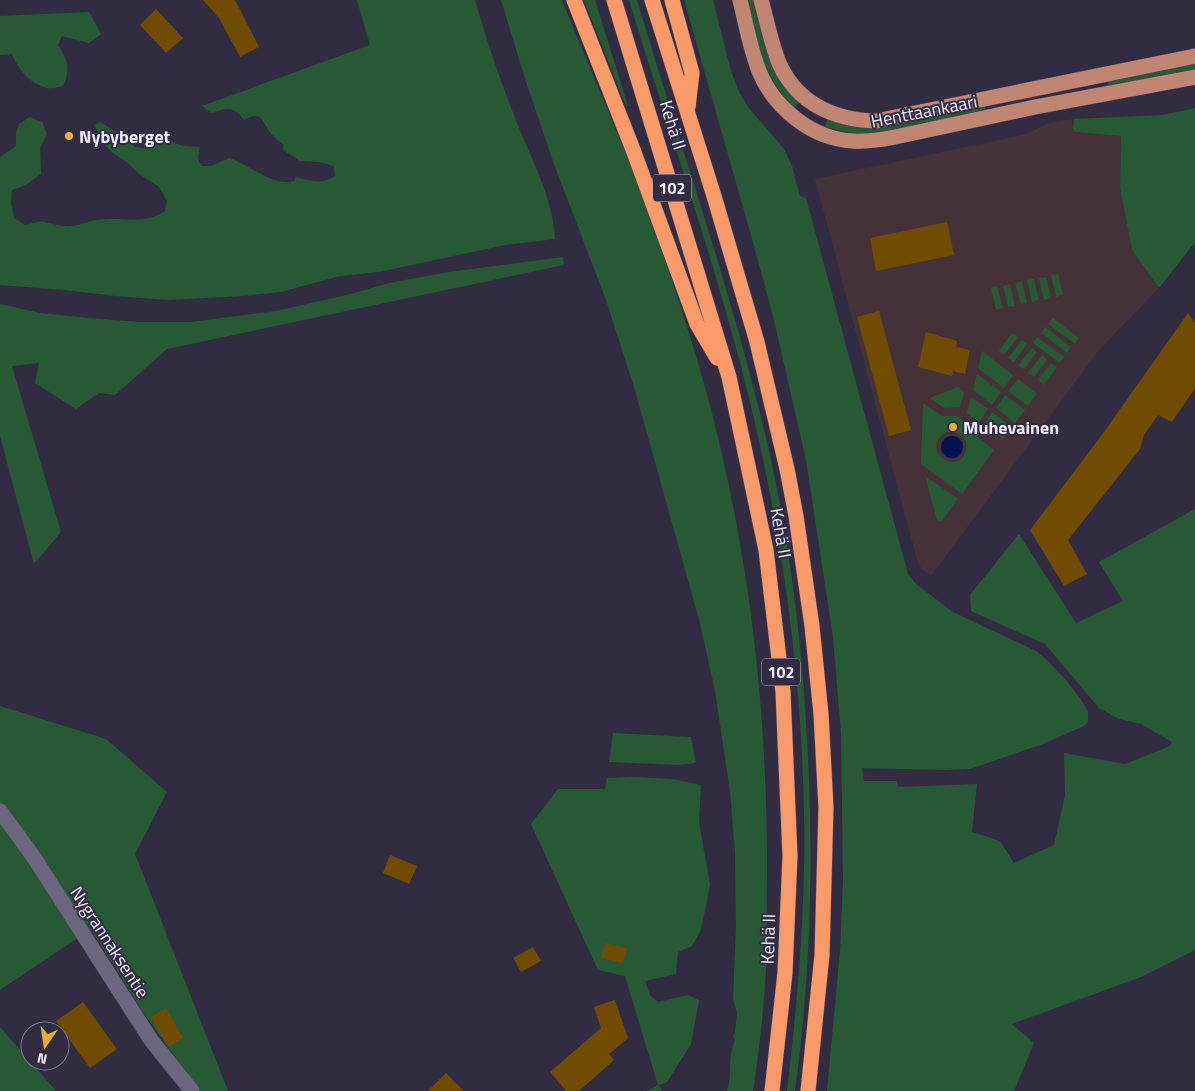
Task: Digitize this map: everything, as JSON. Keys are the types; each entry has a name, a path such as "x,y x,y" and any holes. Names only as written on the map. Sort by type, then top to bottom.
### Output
{"highway":[{"path":"574,0 632,147 697,324 729,376"},
{"name":"Kehä II","path":"614,0 729,376 766,550 783,692 790,856 785,973 772,1091"},
{"name":"Kehä II","path":"652,0 757,342 796,516 812,626 821,714 826,807 822,955 808,1091"},
{"path":"672,0 692,73 687,111"}],"main road":[{"name":"Henttaankaari","path":"740,0 752,52 770,91 782,107 804,126 829,136 850,141 872,141 895,137 1035,107 1195,77"},
{"name":"Henttaankaari","path":"761,0 779,62 786,76 817,107 856,120 876,121 1195,56"}],"street":[{"name":"Nygrannaksentie","path":"0,811 33,856 151,1040 192,1091"}],"shaded area":[{"path":"1074,119 1072,123 1076,132 1121,136 1120,188 1132,250 1159,288 1099,350 931,576 918,563 815,179 1027,134 1049,123"},
{"path":"948,436 956,436 963,443 963,451 956,458 948,458 941,451 941,443"}],"green space":[{"path":"357,0 475,0 505,93 546,194 555,239 505,245 379,272 340,276 281,292 243,296 168,300 0,285 0,157 16,146 16,133 19,124 30,117 42,122 47,134 40,148 41,174 26,185 12,190 11,203 14,218 25,225 42,222 68,226 106,219 140,219 157,216 165,211 167,201 159,187 139,174 102,142 95,125 100,122 118,133 135,147 143,148 154,141 167,140 183,146 200,147 198,158 201,166 211,166 230,158 278,181 294,181 296,177 311,181 325,181 335,176 334,166 319,162 300,161 283,150 284,145 272,135 260,117 254,116 244,120 233,110 226,109 211,113 202,106 370,45"},
{"path":"501,0 562,0 653,225 687,327 707,394 724,462 738,530 749,599 763,738 766,807 767,957 763,1014 753,1091 727,1091 730,1079 731,1053 735,1041 733,1036 737,1013 733,999 736,928 735,852 730,791 715,691 700,623 634,387 606,300 554,164"},
{"path":"584,0 595,0 628,106 626,106"},
{"path":"629,0 637,0 732,309 767,443 780,503 790,564 801,656 810,819 809,928 802,1036 795,1091 787,1091 795,1021 804,882 803,770 793,644 782,561 767,479 739,358 704,238"},
{"path":"684,0 713,0 731,71 739,92 748,107 784,149 792,166 800,196 806,198 908,574 916,584 953,612 1036,651 1066,680 1088,711 1088,722 1084,726 1043,744 970,769 862,768 864,781 897,781 898,787 977,784 972,832 1000,841 1014,863 1054,845 1065,795 1064,753 1125,764 1170,746 1172,742 1141,724 1119,719 1099,708 1045,644 971,611 970,595 1019,534 1076,623 1123,601 1099,562 1195,509 1195,950 1141,977 1012,1024 1034,1043 1014,1091 827,1091 840,951 843,881 841,733 833,637 806,460 774,320"},
{"path":"747,0 755,0 800,102 794,108 774,83 762,58"},
{"path":"89,12 101,34 89,43 62,36 58,45 66,60 68,70 63,86 50,88 36,84 22,71 12,54 0,55 0,16"},
{"path":"1195,62 1195,69 1109,87 1107,80"},
{"path":"985,106 986,113 882,134 857,135 825,127 827,120 859,128 869,128"},
{"path":"1195,108 1195,242 1159,288 1132,250 1120,188 1121,136 1076,132 1073,129 1074,119 1163,115"},
{"path":"563,257 564,265 167,349 115,395 99,393 76,409 35,383 39,363 12,366 61,532 34,564 0,436 0,304 40,313 88,318 140,322 191,322 276,311 351,294 389,283 449,272"},
{"path":"1058,274 1063,295 1056,297 1051,275"},
{"path":"1046,277 1051,298 1044,300 1039,278"},
{"path":"1034,279 1039,300 1032,302 1027,280"},
{"path":"1022,281 1027,303 1021,304 1015,283"},
{"path":"1010,284 1015,306 1008,307 1003,286"},
{"path":"997,286 1003,308 996,310 991,288"},
{"path":"1053,318 1079,338 1075,344 1048,324"},
{"path":"1045,327 1071,347 1067,353 1041,333"},
{"path":"1012,333 1018,337 1004,355 999,351"},
{"path":"1037,337 1064,357 1060,363 1033,343"},
{"path":"1022,340 1027,344 1014,362 1008,358"},
{"path":"1032,348 1037,352 1024,369 1018,365"},
{"path":"982,351 1013,375 1004,388 978,368"},
{"path":"1042,355 1047,360 1034,377 1028,373"},
{"path":"1051,363 1057,367 1044,385 1038,380"},
{"path":"977,374 1001,392 992,405 973,390"},
{"path":"1018,379 1037,393 1028,406 1008,391"},
{"path":"958,387 964,392 960,407 944,408 930,398"},
{"path":"1005,395 1025,410 1015,423 996,408"},
{"path":"971,397 988,409 979,422 967,413"},
{"path":"923,403 942,416 957,416 974,428 975,435 994,450 962,494 921,464","holes":["947,432 959,434 966,442 966,450 962,458 956,462 949,462 943,458 938,453 936,446 939,439"]},
{"path":"992,412 1012,427 1003,439 983,425"},
{"path":"925,476 958,499 941,522 937,520"},
{"path":"0,706 106,739 167,792 135,854 228,1091 200,1091 145,1015 91,930 0,990"},
{"path":"613,733 691,737 696,763 678,765 609,762"},
{"path":"607,778 672,779 701,785 699,822 710,885 701,930 692,946 678,952 676,974 645,981 650,995 658,1002 688,995 699,1000 691,1044 667,1082 659,1085 662,1091 647,1091 658,1085 625,976 598,970 531,824 558,789 605,789"},
{"path":"0,1027 20,1050 20,1071 38,1071 56,1091 0,1091"}],"building":[{"path":"203,0 235,0 259,47 240,57 219,18"},
{"path":"156,9 183,38 166,53 140,25"},
{"path":"947,222 954,255 876,271 870,238"},
{"path":"879,311 911,430 889,436 857,317"},
{"path":"1188,313 1195,323 1195,388 1172,422 1158,415 1144,435 1140,449 1068,540 1087,574 1064,586 1030,530 1104,432"},
{"path":"926,332 957,341 956,347 970,350 965,374 953,371 952,376 918,367"},
{"path":"390,855 417,866 409,884 383,873"},
{"path":"605,943 627,948 623,963 601,958"},
{"path":"533,947 541,961 521,972 513,958"},
{"path":"615,1000 628,1038 609,1054 614,1060 579,1091 566,1091 550,1072 601,1028 594,1007"},
{"path":"83,1002 117,1049 90,1068 70,1040 70,1021 56,1021"},
{"path":"166,1008 183,1038 169,1047 151,1017"},
{"path":"446,1073 464,1091 428,1091"}],"place":[{"name":"Nybyberget","path":"69,136"},
{"name":"Muhevainen","path":"953,427"}]}
